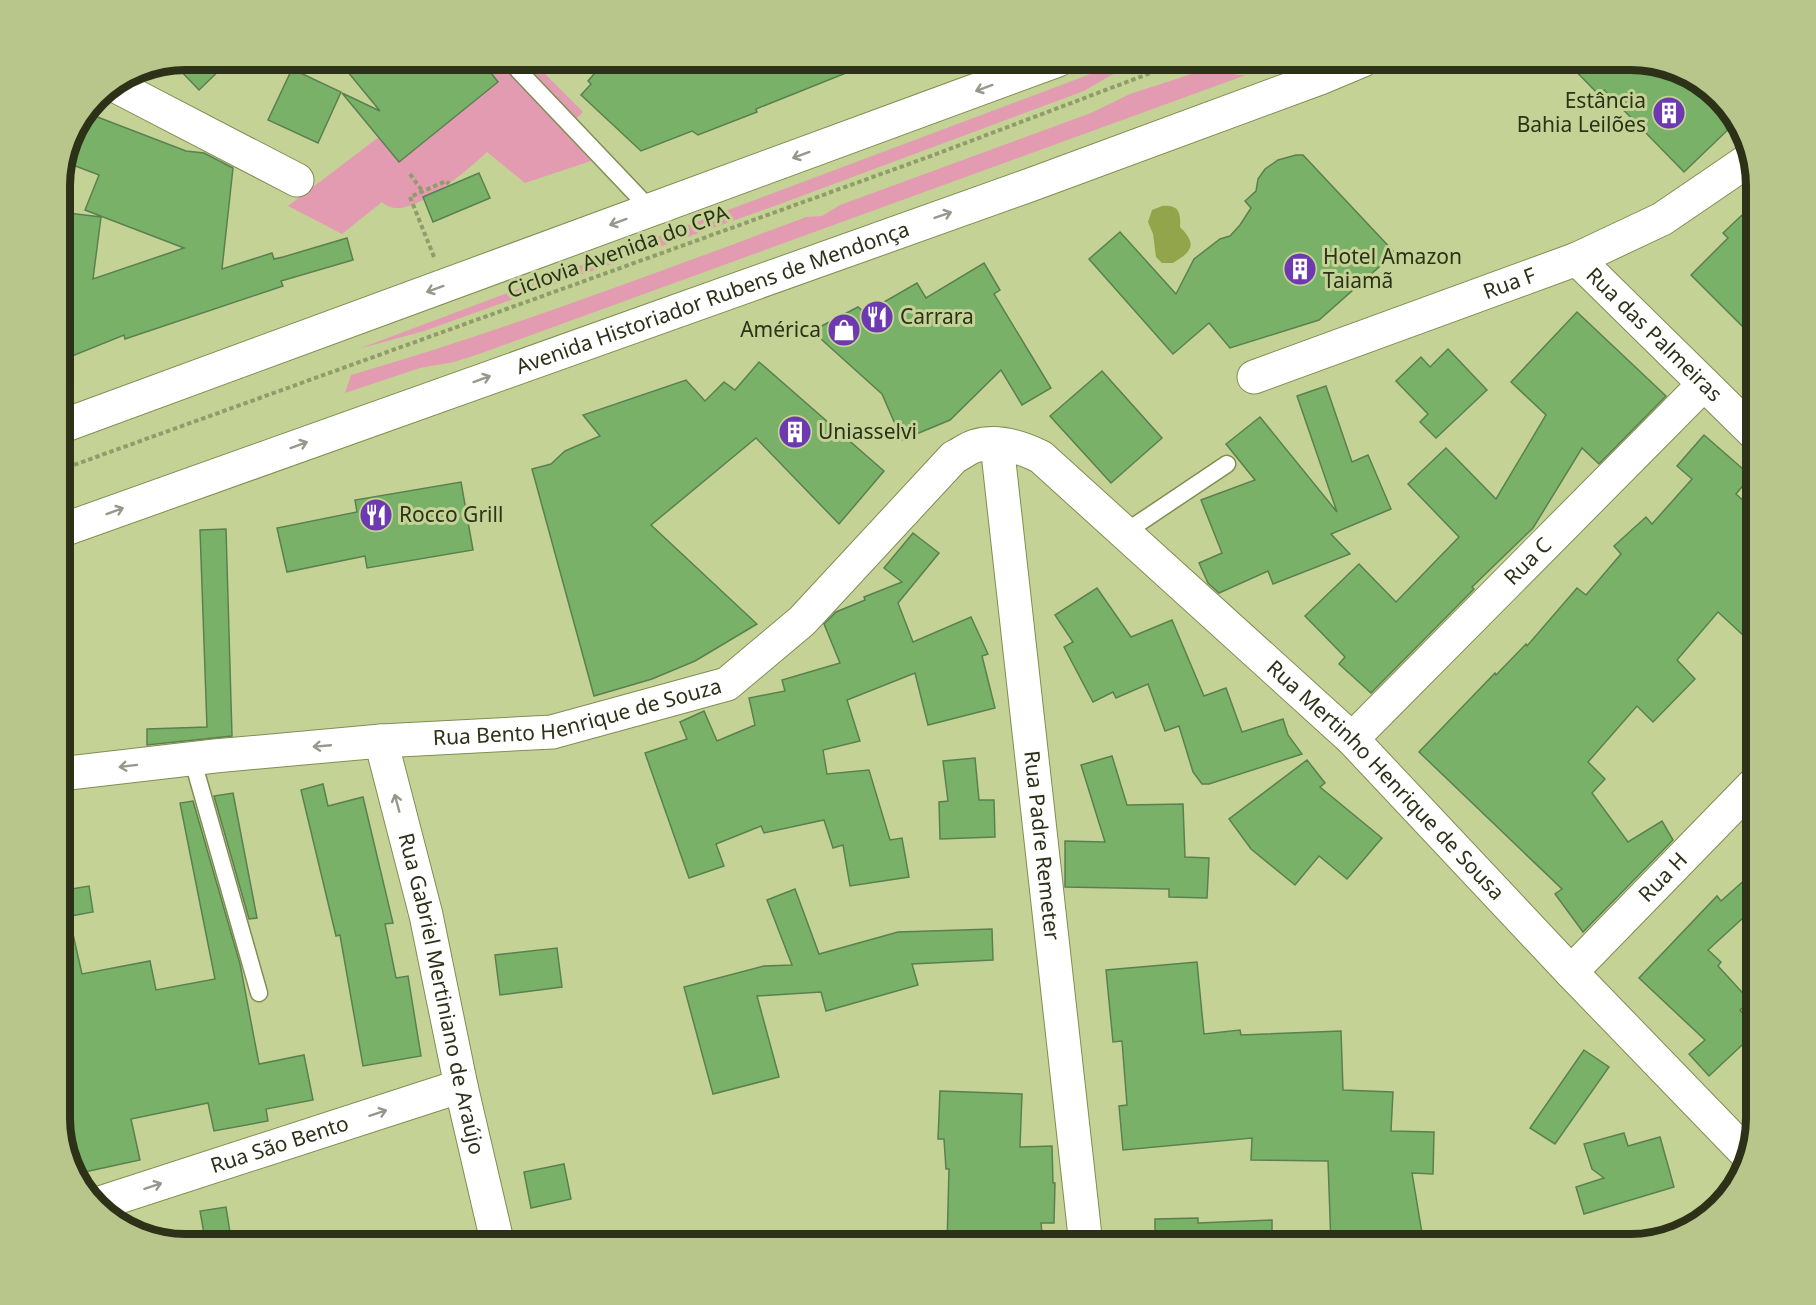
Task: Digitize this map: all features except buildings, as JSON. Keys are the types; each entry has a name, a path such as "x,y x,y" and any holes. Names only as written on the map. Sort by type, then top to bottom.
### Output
{"street":[{"path":"71,423 1031,70"},
{"name":"Avenida Historiador Rubens de Mendonça","path":"71,527 1030,185 1339,70"},
{"path":"123,90 297,180"},
{"name":"Rua F","path":"1254,377 1577,259 1662,219 1743,163"},
{"name":"Rua das Palmeiras","path":"1577,259 1746,425"},
{"name":"Rua C","path":"1352,739 1704,384"},
{"name":"Rua Mertinho Henrique de Sousa","path":"997,444 1020,447 1041,457 1352,739 1571,972 1741,1148"},
{"name":"Rua Bento Henrique de Souza","path":"71,773 192,758 381,741 552,732 727,684 802,621 954,457 976,446 997,444"},
{"name":"Rua Padre Remeter","path":"997,444 1085,1234"},
{"name":"Rua Gabriel Mertiniano de Araújo","path":"381,741 426,915 461,1086 495,1234"},
{"name":"Rua H","path":"1571,972 1746,792"},
{"name":"Rua São Bento","path":"106,1201 461,1086"}],"lane":[{"path":"518,70 651,210"},
{"path":"1124,533 1227,464"},
{"path":"192,758 259,993"}],"path":[{"name":"Ciclovia Avenida do CPA","path":"71,466 909,164 1158,70"},
{"path":"410,174 423,192"},
{"path":"445,286 410,197 446,181 449,184"}],"shaded area":[{"path":"467,70 541,70 583,112 564,131 591,161 525,183 487,152 455,179 427,198 401,208 390,207 382,202 342,234 288,206"},
{"path":"1101,70 1123,70 1084,91 780,204 424,331 358,349"},
{"path":"1204,70 1230,70 1237,75 1246,75 482,353 454,362 420,368 345,393 351,375 523,320 806,217 822,216 840,205 1091,113 1130,94"},
{"path":"1162,206 1172,206 1178,210 1180,227 1191,243 1185,255 1173,263 1162,263 1156,257 1153,234 1148,222 1152,210"}],"place":[{"name":"Estância Bahia Leilões","path":"1669,113"},
{"name":"Hotel Amazon Taiamã","path":"1300,269"},
{"name":"Carrara","path":"877,317"},
{"name":"América","path":"844,330"},
{"name":"Uniasselvi","path":"795,432"},
{"name":"Rocco Grill","path":"376,515"}]}
